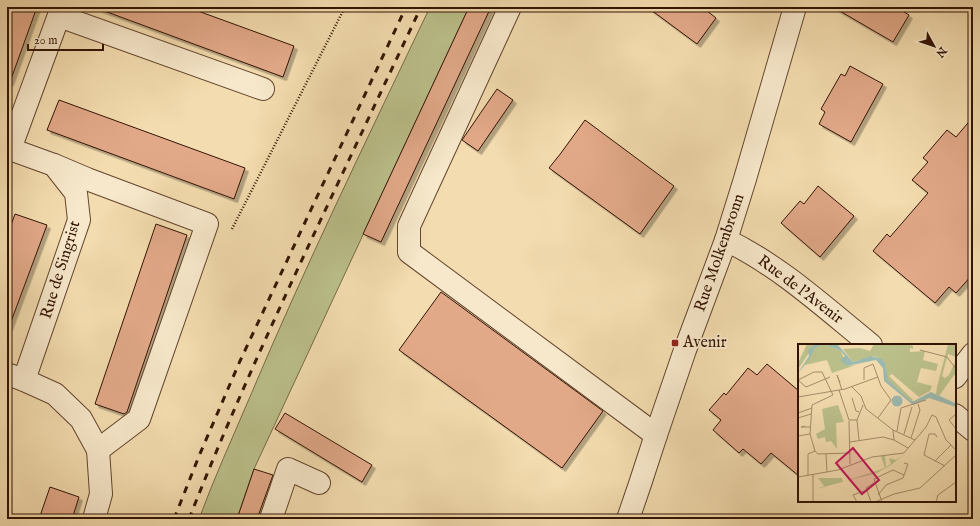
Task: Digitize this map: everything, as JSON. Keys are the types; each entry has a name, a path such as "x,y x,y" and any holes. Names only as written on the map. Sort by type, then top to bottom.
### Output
{"street":[{"path":"510,7 409,226 409,252 656,435"},
{"name":"Rue Molkenbronn","path":"628,519 685,350 726,240 795,7"},
{"path":"98,450 138,420 207,224 88,180 54,165 8,149 61,11 263,89"},
{"name":"Rue de Singrist","path":"16,377 79,220 76,194 54,165"},
{"name":"Rue de l'Avenir","path":"726,240 754,255 789,278 869,344"},
{"path":"956,376 973,354"},
{"path":"16,377 54,394 81,419 98,450 101,494 94,519"},
{"path":"956,416 973,430"},
{"path":"271,519 288,469 319,483"}],"path":[{"path":"230,234 345,7"}],"green space":[{"path":"430,7 469,7 254,469 237,519 199,519 223,459 292,300"}],"building":[{"path":"7,7 37,7 10,82 7,82"},
{"path":"99,7 187,7 294,46 283,77 99,9"},
{"path":"469,7 491,7 381,242 363,234"},
{"path":"647,7 702,7 716,18 697,44"},
{"path":"833,7 896,7 909,15 893,42"},
{"path":"850,66 883,84 851,142 819,124 825,112 821,109 841,74 845,76"},
{"path":"497,89 513,100 478,151 462,140"},
{"path":"59,100 245,168 234,199 47,130"},
{"path":"973,117 973,274 956,293 949,287 935,303 873,251 887,234 890,237 928,193 912,180 928,162 923,158 947,130 956,137"},
{"path":"585,120 674,186 640,234 549,168"},
{"path":"818,186 854,216 820,257 781,223 800,201 804,204"},
{"path":"15,214 47,225 9,327 7,327 7,236"},
{"path":"156,224 187,235 127,412 124,414 95,404"},
{"path":"441,292 603,411 562,468 399,350"},
{"path":"767,364 798,390 798,475 771,453 761,464 743,449 739,453 713,430 721,420 709,410 724,393 726,395 748,368 757,375"},
{"path":"285,413 372,465 362,482 275,429"},
{"path":"254,469 273,475 257,519 237,519"},
{"path":"50,487 79,497 72,519 39,519"}],"railway":[{"path":"174,519 199,456 240,361 406,7"},
{"path":"189,519 236,405 322,217 421,7"}],"place":[{"name":"Avenir","path":"675,343"}]}
